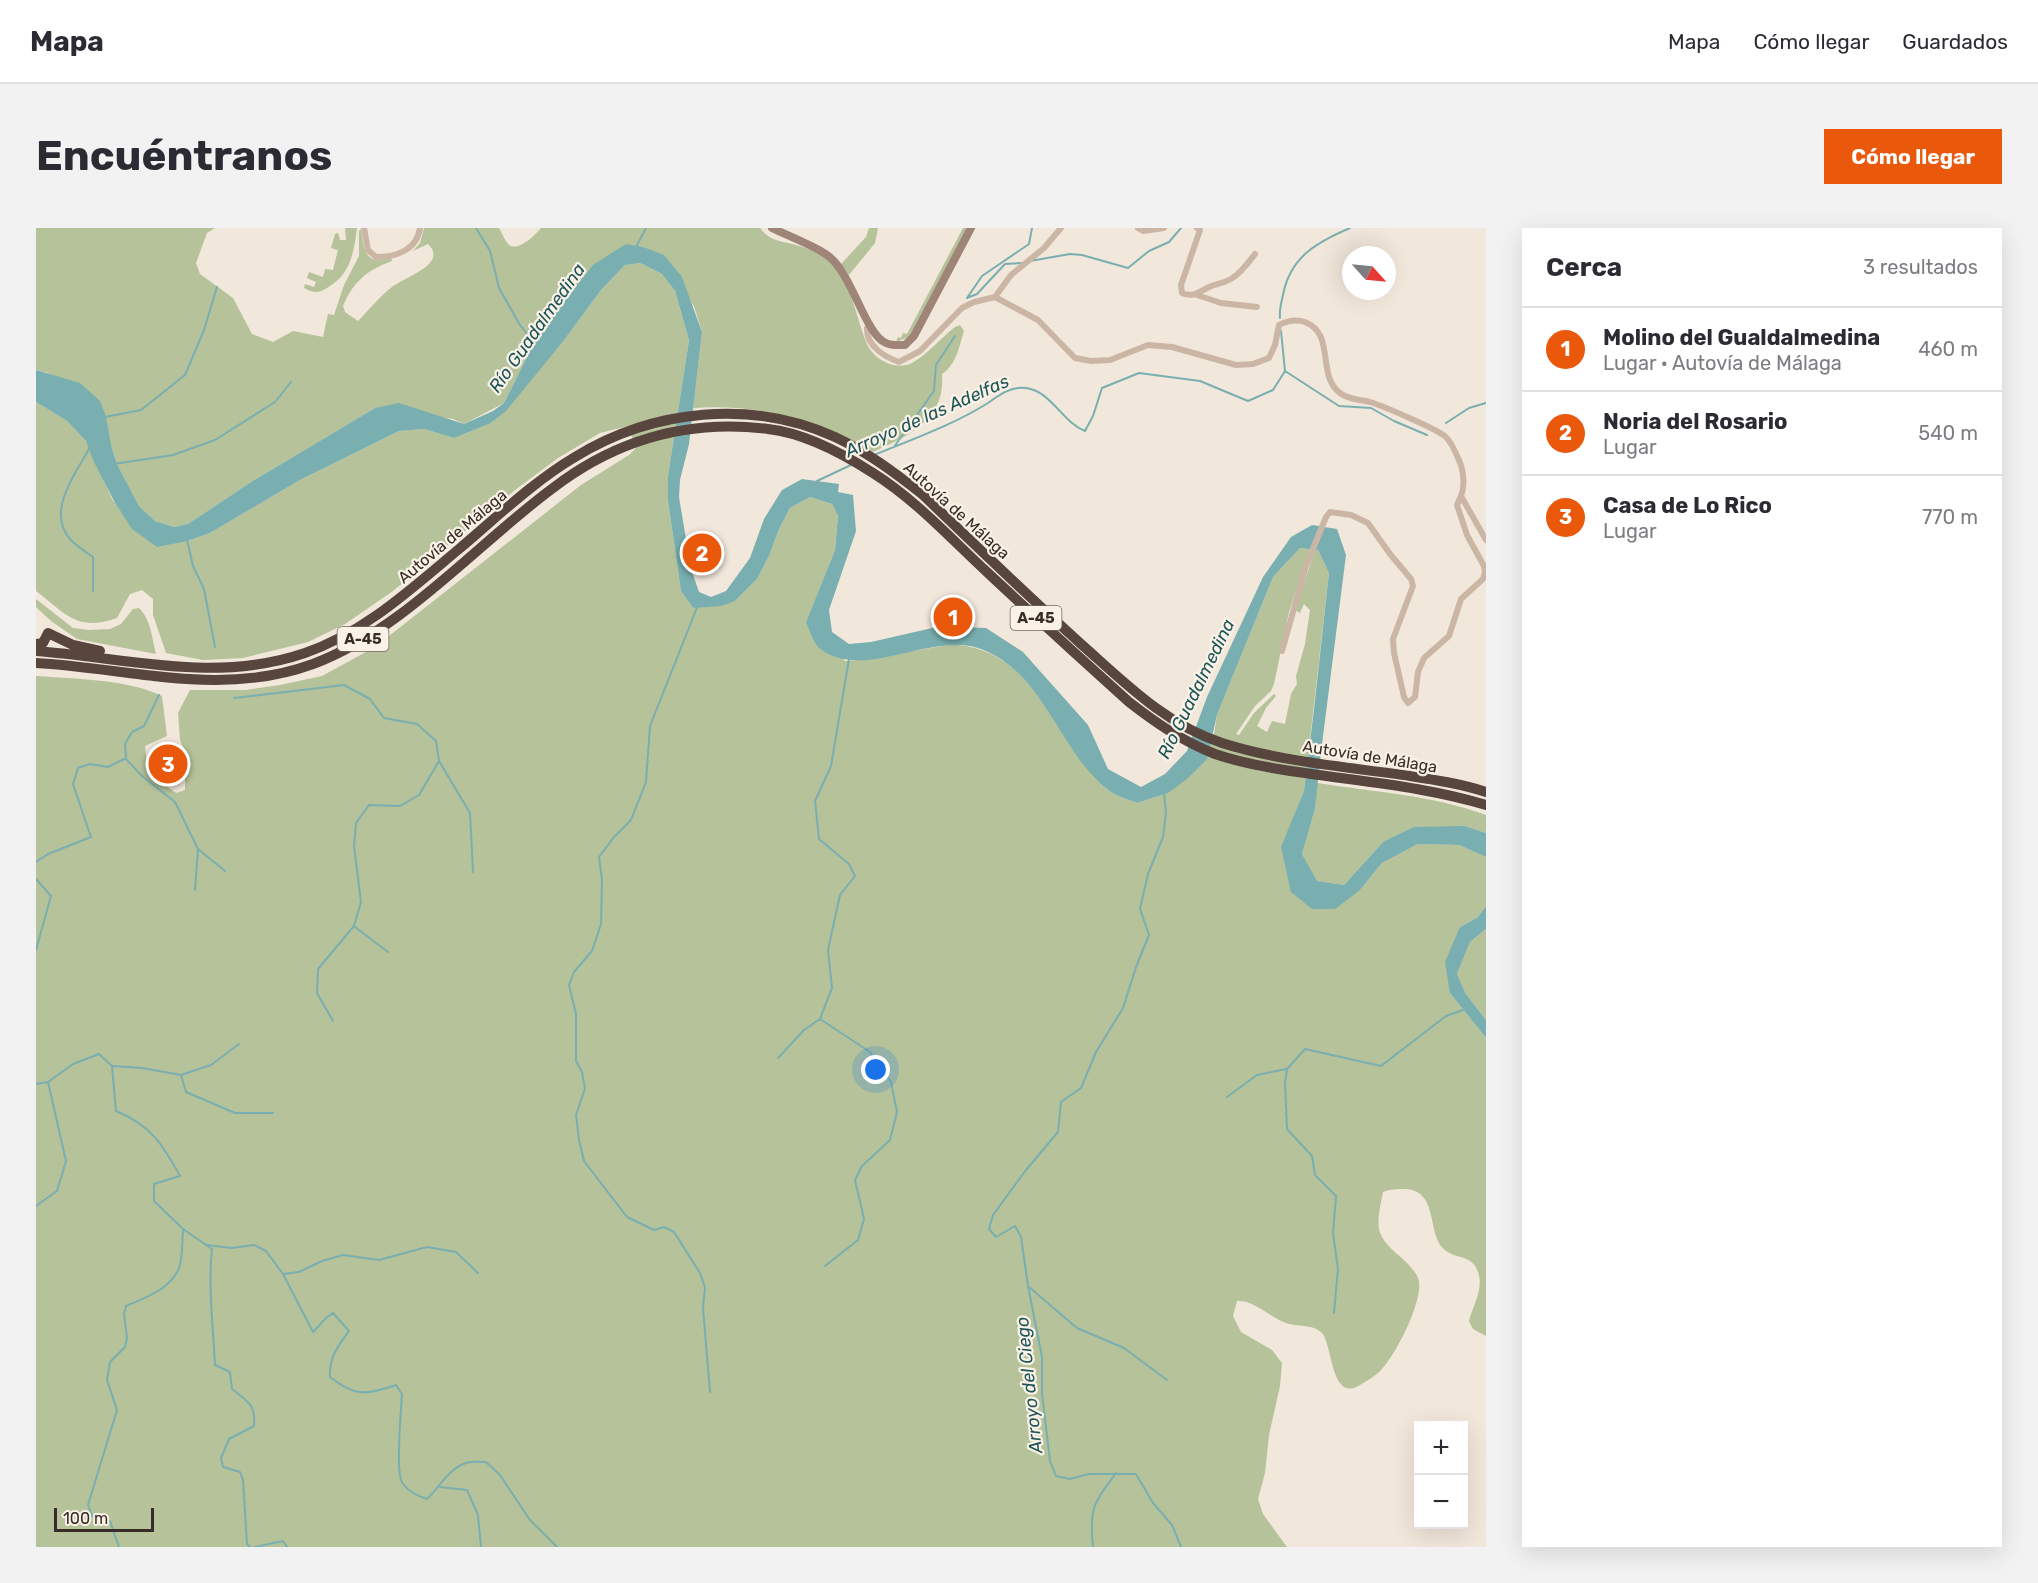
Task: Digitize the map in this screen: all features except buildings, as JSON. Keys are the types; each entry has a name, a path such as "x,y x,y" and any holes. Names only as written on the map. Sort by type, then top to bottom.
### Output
{"highway":[{"name":"Autovía de Málaga","path":"36,651 192,669 244,667 296,656 340,638 384,611 564,464 600,442 630,430 691,415 768,416 806,426 855,447 881,463 922,494 1060,625 1136,692 1187,728 1220,742 1259,753 1471,787 1486,792"},
{"name":"Autovía de Málaga","path":"36,663 167,678 221,681 279,673 311,665 347,649 402,613 553,488 603,455 634,442 692,428 770,429 829,449 875,474 915,504 1129,702 1161,727 1216,754 1256,766 1418,789 1486,805"},
{"path":"36,644 43,643 48,633 73,645 105,652 122,661"}],"street":[{"path":"364,228 368,250 376,257 388,257 408,249 419,237 420,228"},
{"path":"772,228 827,255 844,273 871,325 884,343 905,345 924,320 971,228"},
{"path":"871,325 867,328 867,333 874,347 887,358 899,362 920,351 962,309 974,302 995,297 1011,275 1044,248 1061,228"},
{"path":"1138,228 1143,231 1164,228"},
{"path":"1197,228 1200,230 1198,241 1189,259 1181,285 1182,293 1221,303 1257,307"},
{"path":"1197,295 1231,279 1255,254"},
{"path":"995,297 1038,320 1075,358 1091,361 1110,360 1148,345 1172,347 1236,365 1253,364 1269,358 1275,345 1279,325 1287,321 1303,321 1315,328 1321,335 1329,379 1338,392 1349,398 1370,402 1446,437 1456,453 1463,473 1464,489 1457,505 1467,535 1485,572 1483,579 1461,599 1449,636 1424,658 1418,672 1415,697 1408,703 1404,697 1393,639 1413,586 1411,579 1368,523 1351,515 1330,512 1326,517 1306,566 1282,651"},
{"path":"1461,496 1486,540"}],"green space":[{"path":"36,228 215,228 207,233 196,263 200,274 233,298 252,334 273,342 293,331 323,337 328,314 334,315 344,285 359,256 359,231 361,229 367,254 376,260 391,258 392,261 375,268 351,290 343,306 345,312 358,321 392,287 429,264 433,258 433,251 428,244 413,251 420,243 424,228 499,228 509,245 513,247 527,241 541,228 760,228 772,238 800,246 829,261 843,279 870,350 880,359 899,366 912,363 955,327 960,325 964,331 954,361 942,374 942,390 931,415 899,440 873,452 831,431 786,416 740,408 693,408 702,332 694,306 643,247 534,343 504,403 464,424 453,419 375,408 251,482 188,524 174,527 155,521 139,506 117,464 111,445 48,373 36,370"},
{"path":"345,228 357,228 353,253 343,275 320,291 314,292 304,288 305,284 314,287 316,282 307,278 309,272 323,277 325,269 333,270 338,250 331,248 335,234 338,233 340,240 346,240"},
{"path":"869,228 878,228 875,243 849,275 841,264 866,237"},
{"path":"963,228 967,228 911,334 896,342 903,333 907,334"},
{"path":"640,263 662,274 675,291 689,340 668,476 668,501 681,591 693,608 735,601 757,579 790,508 810,497 832,504 838,516 835,550 806,622 845,661 878,658 952,645 986,652 1008,665 1027,683 1044,704 1089,771 1108,790 1137,803 1168,793 1214,734 1217,715 1273,577 1300,548 1310,549 1289,612 1274,684 1271,691 1255,706 1236,734 1239,735 1254,713 1274,694 1276,696 1266,708 1257,726 1267,732 1272,721 1285,724 1291,694 1297,684 1296,676 1305,644 1310,610 1304,604 1300,613 1295,610 1315,550 1318,550 1329,573 1304,791 1294,817 1291,892 1360,890 1382,863 1418,844 1459,845 1486,857 1486,906 1478,917 1460,927 1450,993 1486,1038 1486,1336 1473,1329 1469,1321 1480,1285 1475,1266 1472,1262 1445,1250 1439,1243 1428,1205 1423,1197 1405,1189 1383,1192 1379,1229 1381,1236 1409,1265 1418,1278 1417,1299 1407,1327 1393,1354 1379,1372 1360,1385 1350,1389 1343,1386 1334,1369 1325,1338 1317,1329 1286,1323 1250,1303 1237,1301 1233,1316 1241,1332 1272,1350 1282,1363 1280,1386 1269,1435 1265,1473 1258,1499 1263,1514 1287,1547 36,1547 36,676 117,683 148,690 162,696 167,736 145,746 148,773 176,793 185,790 185,775 191,764 180,740 178,713 190,690 246,690 322,676 375,647 581,485 629,455 636,448 628,426 600,433 558,458 515,490 393,591 345,624 308,642 243,658 203,660 166,653 153,615 153,599 142,590 130,594 117,618 92,623 82,622 64,613 36,591 36,402 67,421 86,441 113,501 187,541 210,533 300,480 399,431 424,429 454,438 489,424 565,339 601,290 625,265"},
{"path":"36,599 73,628 89,630 110,629 121,624 133,609 139,608 149,624 156,654 77,639 51,621 36,607"},
{"path":"1317,783 1424,798 1466,808 1486,815 1486,833 1465,826 1383,842 1344,885 1316,881 1302,854 1315,809"},
{"path":"1486,929 1486,1020 1466,994 1457,974 1470,942"}],"water":[{"path":"626,244 643,247 664,255 682,277 702,332 689,444 680,480 679,497 691,569 699,592 711,597 726,591 750,558 764,519 782,490 802,479 839,484 838,492 853,495 856,531 829,610 832,632 849,644 871,642 941,626 986,628 1023,652 1088,725 1108,769 1141,787 1165,774 1187,751 1207,697 1263,577 1291,537 1312,525 1337,529 1346,555 1315,809 1302,854 1317,881 1344,885 1383,842 1414,827 1465,826 1486,833 1486,857 1459,845 1418,844 1382,863 1360,890 1335,909 1312,909 1291,892 1281,847 1304,791 1329,573 1318,550 1300,548 1273,577 1217,715 1207,759 1187,779 1168,793 1137,803 1111,792 1091,774 1023,679 1006,663 986,651 966,645 944,646 877,659 856,660 836,657 818,647 806,622 835,550 838,516 832,504 810,497 790,508 757,579 735,601 721,606 693,608 681,591 668,501 668,476 689,340 675,291 662,274 640,263 625,265 601,290 565,339 506,411 489,424 454,438 424,429 399,431 300,480 210,533 187,541 157,547 132,529 114,501 86,441 67,421 36,402 36,370 80,383 100,401 117,464 139,506 155,521 174,527 188,524 251,482 375,408 399,403 464,424 493,411 504,403 534,343 561,305 593,265"},
{"path":"1486,906 1486,929 1470,942 1457,974 1466,994 1486,1020 1486,1038 1450,993 1445,962 1460,927 1478,917"}],"waterway":[{"name":"Río Guadalmedina","path":"476,228 490,251 499,288 520,325 535,344"},
{"path":"636,247 646,228"},
{"path":"967,298 982,276 1029,244 1032,228"},
{"path":"1030,261 1070,254 1082,255 1128,268 1149,251 1169,242 1181,228"},
{"name":"Arroyo de las Adelfas","path":"1280,318 1280,307 1292,270 1316,245 1350,228"},
{"path":"967,298 977,294 1005,264 1022,263"},
{"path":"105,417 141,410 185,375 204,330 217,287"},
{"name":"Arroyo de las Adelfas","path":"874,455 947,425 1015,388 1035,390 1077,427 1085,431 1093,416 1102,388 1139,373 1200,381 1248,401 1273,390 1285,371 1281,331"},
{"path":"894,447 934,391 936,365 955,336"},
{"path":"1285,371 1339,406 1371,408 1427,435"},
{"path":"114,464 173,455 215,440 275,402 291,382"},
{"path":"1446,423 1469,408 1486,403"},
{"path":"89,449 65,493 61,517 63,528 70,539 93,557 93,591"},
{"name":"Arroyo de las Adelfas","path":"817,481 853,464"},
{"path":"187,540 193,566 204,589 215,647"},
{"path":"698,605 650,726 646,782 631,820 599,857 602,880 601,924 592,951 574,972 569,985 576,1014 576,1061 582,1072 585,1089 576,1115 584,1161 627,1217 654,1230 664,1227 674,1232 700,1273 705,1287 703,1308 710,1392"},
{"path":"778,1058 804,1030 820,1019 832,988 828,950 840,895 855,876 849,864 819,839 815,801 831,766 849,659"},
{"path":"234,698 344,685 370,699 384,718 417,724 436,741 439,761 419,795 400,806 369,805 356,823 354,846 361,902 354,926 318,969 317,993 333,1021"},
{"path":"36,862 48,854 91,837 73,784 78,768 90,764 108,767 126,758 125,744 132,732 144,726 159,695"},
{"path":"126,759 142,776 175,802 198,849 225,871"},
{"path":"439,761 470,813 473,872"},
{"name":"Arroyo del Ciego","path":"1164,793 1166,813 1163,837 1148,874 1140,909 1149,935 1123,1008 1096,1052 1081,1088 1061,1102 1058,1132 993,1215 989,1229 996,1237 1015,1226 1021,1237 1042,1357 1042,1394 1050,1461 1056,1476 1070,1479 1089,1474 1136,1474 1153,1503 1172,1525 1181,1547"},
{"path":"195,890 198,849"},
{"path":"36,879 51,896 36,950"},
{"path":"355,927 388,952"},
{"path":"1334,1313 1338,1269 1333,1233 1336,1196 1315,1175 1312,1156 1287,1129 1285,1083 1287,1069 1305,1049 1381,1066 1446,1016 1463,1010"},
{"path":"820,1019 870,1052 891,1082 897,1112 890,1140 862,1166 855,1180 864,1219 858,1240 825,1266"},
{"path":"113,1066 142,1068 181,1075 211,1065 239,1044"},
{"path":"36,1084 48,1082 73,1064 99,1054 112,1066 116,1111 138,1123 155,1137 180,1176 154,1184 154,1201 183,1229 212,1249 211,1292 215,1365 230,1372 232,1389 250,1404 254,1413 254,1426 229,1439 221,1458 223,1467 240,1472 243,1480 247,1544 250,1547"},
{"path":"1227,1097 1257,1075 1286,1069"},
{"path":"181,1075 186,1092 235,1113 273,1113"},
{"path":"36,1206 57,1191 66,1161 48,1082"},
{"path":"119,1547 110,1521 92,1516 88,1505 117,1410 107,1380 110,1362 125,1347 127,1338 124,1314 126,1306 164,1287 179,1268 183,1230"},
{"path":"207,1245 231,1248 254,1245 266,1251 283,1274 313,1332 333,1313 349,1331 333,1358 330,1377 347,1388 362,1392 377,1391 396,1385 402,1394 399,1438 400,1473 403,1484 409,1490 427,1499 454,1469 466,1463 486,1462 500,1475 530,1520 557,1547"},
{"path":"283,1274 299,1272 322,1261 343,1255 379,1260 427,1247 456,1252 478,1273"},
{"path":"1029,1287 1077,1328 1124,1348 1167,1380"},
{"path":"1093,1547 1094,1507 1116,1473"},
{"path":"440,1487 467,1490 478,1515 481,1547"},
{"path":"255,1547 283,1541 287,1547"}],"place":[{"name":"Noria del Rosario","path":"702,553"},
{"name":"Molino del Gualdalmedina","path":"953,617"},
{"name":"Casa de Lo Rico","path":"168,764"}]}
